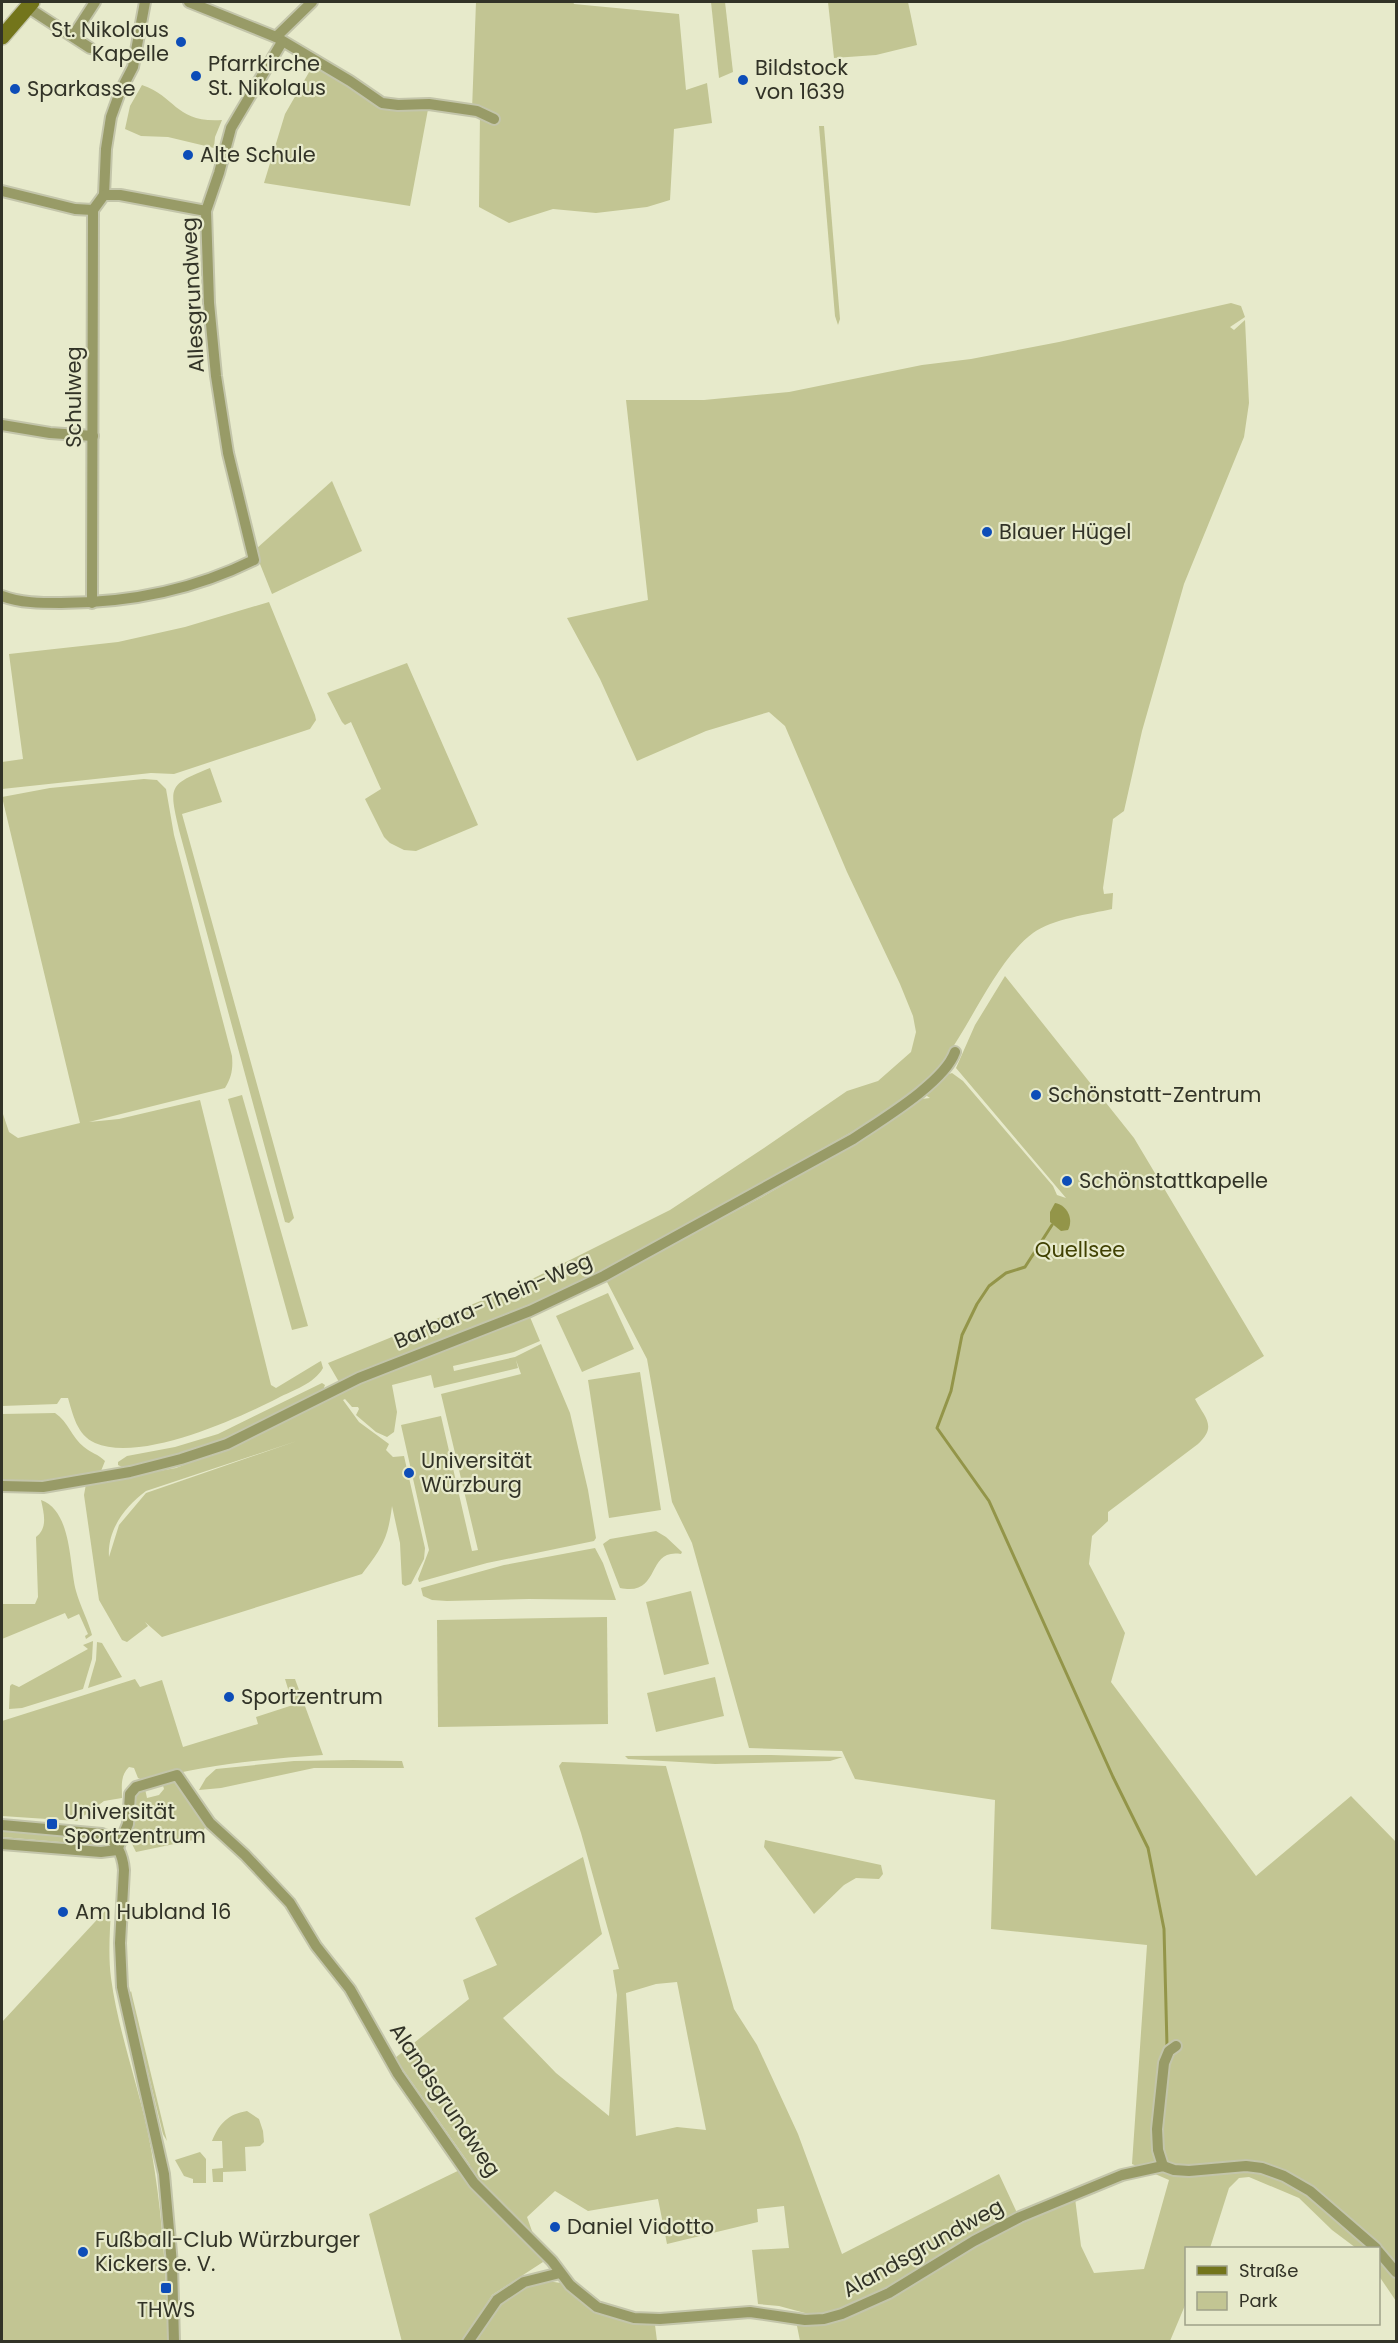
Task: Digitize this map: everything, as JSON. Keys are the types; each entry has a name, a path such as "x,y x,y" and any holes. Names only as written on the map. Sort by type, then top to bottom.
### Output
{"street":[{"path":"73,36 95,2"},
{"path":"2,191 75,209 93,210 104,195 106,149 111,117 120,92 133,67 145,2"},
{"path":"189,2 279,40 350,81 382,103 429,104 477,111 494,119"},
{"name":"Allesgrundweg","path":"92,603 140,598 185,587 236,569 254,560 228,453 216,376 209,303 206,211 231,128 279,40 312,2"},
{"path":"2,37 29,4 90,48"},
{"path":"104,195 120,195 206,211"},
{"name":"Schulweg","path":"92,603 93,210"},
{"path":"2,425 50,433 93,436"},
{"path":"2,596 20,601 92,603"},
{"name":"Barbara-Thein-Weg","path":"2,1486 43,1487 130,1472 227,1444 359,1378 530,1311 604,1276 853,1139 890,1115 935,1079 949,1066 955,1052"},
{"name":"Alandsgrundweg","path":"117,1850 128,1824 130,1794 136,1787 177,1775 210,1823 245,1855 290,1903 316,1946 350,1989 398,2074 474,2183 585,2299 597,2307 634,2318 701,2317 750,2312 805,2320 824,2319 842,2314 889,2293 974,2241 1020,2217 1122,2175 1163,2166 1174,2170 1189,2171 1246,2166 1262,2168 1284,2176 1310,2191 1374,2247"},
{"path":"2,1825 102,1834 111,1838 122,1859 124,1870 120,1943 122,1987 164,2174 172,2264 174,2342"},
{"path":"2,1844 101,1852 117,1850"},
{"path":"1163,2166 1158,2150 1157,2129 1164,2063 1169,2051 1176,2046"},
{"name":"Alandsgrundweg","path":"1380,2253 1396,2272"},
{"path":"468,2342 497,2300 524,2282 560,2273"}],"green space":[{"path":"476,2 573,2 574,4 679,14 686,90 707,83 712,123 674,129 670,200 647,207 596,213 553,209 509,223 479,207 480,112 472,110"},
{"path":"711,2 725,2 733,72 719,78"},
{"path":"828,2 908,2 917,45 876,55 834,58"},
{"path":"316,60 382,103 429,104 410,206 264,183 285,114"},
{"path":"142,85 154,90 185,113 207,120 222,120 215,137 214,148 168,137 141,136 125,129 130,106"},
{"path":"819,126 824,126 840,319 838,325 835,316"},
{"path":"1231,303 1241,306 1245,317 1230,327 1234,330 1245,320 1249,403 1244,437 1184,584 1142,731 1124,811 1113,819 1103,888 1104,894 1113,893 1112,909 1050,924 1033,933 1020,945 997,974 956,1042 937,1068 905,1097 857,1129 600,1273 339,1382 328,1363 520,1285 670,1210 847,1091 878,1081 911,1052 916,1032 913,1016 847,872 785,726 769,712 706,731 637,761 600,679 567,618 648,600 626,400 704,400 789,392 922,365 971,359 1059,342"},
{"path":"332,481 362,551 272,594 256,549"},
{"path":"269,602 315,715 316,720 310,729 174,774 151,773 2,789 2,762 23,759 9,654 118,642 185,627"},
{"path":"407,663 478,825 416,851 404,850 384,837 365,799 381,789 351,722 345,725 342,722 327,693"},
{"path":"210,768 222,802 182,814 294,1218 289,1223 285,1222 179,830 174,804 173,796 179,783"},
{"path":"144,779 157,780 166,789 174,835 232,1056 231,1072 225,1088 89,1122 119,1119 200,1100 271,1385 276,1388 321,1361 323,1368 303,1386 214,1427 162,1443 114,1448 95,1443 84,1435 77,1424 68,1398 61,1398 57,1404 2,1406 2,1111 9,1132 18,1138 80,1123 2,797 50,788"},
{"name":"Quellsee","path":"1005,976 1134,1138 1264,1356 1195,1399 1207,1422 1208,1427 1204,1438 1108,1512 1108,1521 1092,1536 1089,1564 1125,1633 1111,1682 1256,1876 1351,1796 1396,1842 1396,2301 1380,2277 1380,2247 1355,2247 1332,2230 1299,2198 1249,2177 1239,2178 1229,2188 1210,2247 1185,2247 1185,2305 1170,2341 800,2341 796,2321 829,2321 1014,2222 1075,2198 1081,2246 1094,2273 1144,2269 1169,2180 1132,2164 1147,1945 991,1929 995,1800 855,1779 842,1751 749,1748 692,1543 672,1502 647,1359 606,1280 762,1197 858,1142 921,1099 930,1098 924,1094 946,1075 952,1073 963,1081 1053,1186 1057,1195 1066,1198 956,1068 975,1025"},
{"path":"242,1095 308,1326 292,1330 228,1099"},
{"path":"608,1293 634,1349 582,1372 556,1316"},
{"path":"530,1317 540,1341 514,1352 453,1366 454,1371 515,1357 541,1344 570,1413 588,1490 596,1538 594,1541 487,1563 419,1582 418,1579 429,1550 401,1425 441,1416 472,1551 478,1550 441,1394 521,1374 516,1360 518,1368 434,1388 431,1375 392,1385 397,1412 394,1432 387,1437 376,1432 356,1415 358,1407 352,1407 345,1399 343,1400 359,1422 389,1444 386,1450 393,1457 404,1456 425,1548 424,1559 411,1584 405,1586 402,1584 400,1543 392,1506 383,1543 362,1574 162,1637 145,1622 148,1626 127,1642 122,1640 99,1600 84,1495 86,1484 176,1468 232,1446 354,1386","holes":["297,1441 146,1493 119,1525 109,1557 111,1537 119,1519 146,1491"]},
{"path":"640,1372 661,1510 609,1518 588,1380"},
{"path":"322,1383 325,1385 323,1390 257,1425 216,1443 158,1460 122,1467 118,1465 118,1462 127,1456 175,1447 218,1434"},
{"path":"55,1413 80,1443 105,1461 101,1471 44,1481 2,1481 2,1414"},
{"path":"41,1500 59,1515 64,1527 76,1591 92,1635 86,1639 85,1636 88,1634 79,1614 68,1619 65,1613 2,1639 2,1604 35,1604 38,1597 36,1537 44,1525"},
{"path":"656,1531 666,1537 682,1552 681,1554 670,1554 662,1558 642,1586 633,1589 620,1588 603,1544 610,1539"},
{"path":"595,1548 603,1563 616,1600 447,1601 432,1600 423,1596 421,1588 504,1565"},
{"path":"691,1591 709,1664 664,1675 646,1602"},
{"path":"607,1617 608,1724 438,1727 437,1620"},
{"path":"93,1641 92,1659 83,1689 22,1708 9,1709 12,1684 19,1687 88,1649 83,1645"},
{"path":"97,1642 102,1643 122,1677 88,1688 96,1660"},
{"path":"715,1677 724,1716 656,1732 647,1693"},
{"path":"135,1679 140,1687 162,1680 183,1747 258,1724 256,1717 293,1705 285,1679 295,1679 323,1755 233,1764 145,1781 138,1778 134,1768 129,1767 123,1778 122,1798 104,1801 77,1821 2,1816 2,1721"},
{"path":"625,1756 843,1757 830,1761 715,1764 628,1759"},
{"path":"294,1761 402,1761 404,1768 314,1768 221,1788 199,1790 206,1778 216,1769"},
{"path":"562,1762 666,1766 734,2009 757,2045 798,2134 842,2254 999,2174 1018,2215 864,2303 825,2314 805,2313 779,2306 758,2304 752,2250 789,2248 784,2206 757,2209 758,2222 667,2244 658,2199 588,2211 555,2191 527,2217 543,2262 492,2295 464,2341 402,2342 369,2214 470,2165 395,2058 469,1999 463,1980 497,1965 475,1918 583,1857 602,1934 503,2018 556,2073 609,2116 617,1995 613,1970 619,1969 581,1833 559,1766","holes":["677,1982 706,2130 677,2127 636,2136 626,1993 656,1984"]},
{"path":"175,1779 208,1823 198,1839 136,1852 129,1838 135,1795 138,1791 145,1789 147,1798 159,1795 164,1789 162,1782"},
{"path":"2,1830 94,1839 94,1845 2,1837"},
{"path":"765,1840 881,1865 883,1874 879,1879 856,1878 844,1885 814,1914 764,1847"},
{"path":"111,1909 110,1961 114,1997 148,2133 157,2185 168,2341 2,2341 2,2022 106,1910"},
{"path":"131,1991 167,2141 163,2134 129,1994"},
{"path":"247,2111 259,2119 264,2142 260,2146 245,2147 246,2171 223,2172 223,2182 213,2182 212,2169 223,2168 222,2141 212,2141 221,2125 229,2117"},
{"path":"200,2152 206,2159 206,2183 193,2183 193,2179 184,2176 175,2160"},
{"path":"547,2281 561,2283 610,2317 655,2325 657,2341 476,2342 503,2301 520,2289"}],"shaded area":[{"path":"1055,1203 1063,1207 1070,1217 1068,1230 1061,1231 1050,1222 1050,1212"}],"waterway":[{"path":"1052,1225 1025,1267 1006,1273 989,1286 977,1304 962,1335 951,1391 937,1428 989,1501 1113,1777 1148,1848 1164,1929 1167,2046"}],"place":[{"name":"St. Nikolaus Kapelle","path":"181,42"},
{"name":"Pfarrkirche St. Nikolaus","path":"196,76"},
{"name":"Bildstock von 1639","path":"743,80"},
{"name":"Sparkasse","path":"15,89"},
{"name":"Alte Schule","path":"188,155"},
{"name":"Blauer Hügel","path":"987,532"},
{"name":"Schönstatt-Zentrum","path":"1036,1095"},
{"name":"Schönstattkapelle","path":"1067,1181"},
{"name":"Universität Würzburg","path":"409,1473"},
{"name":"Sportzentrum","path":"229,1697"},
{"name":"Universität Sportzentrum","path":"52,1824"},
{"name":"Am Hubland 16","path":"63,1912"},
{"name":"Daniel Vidotto","path":"555,2227"},
{"name":"Fußball-Club Würzburger Kickers e. V.","path":"83,2252"},
{"name":"THWS","path":"166,2288"}]}
